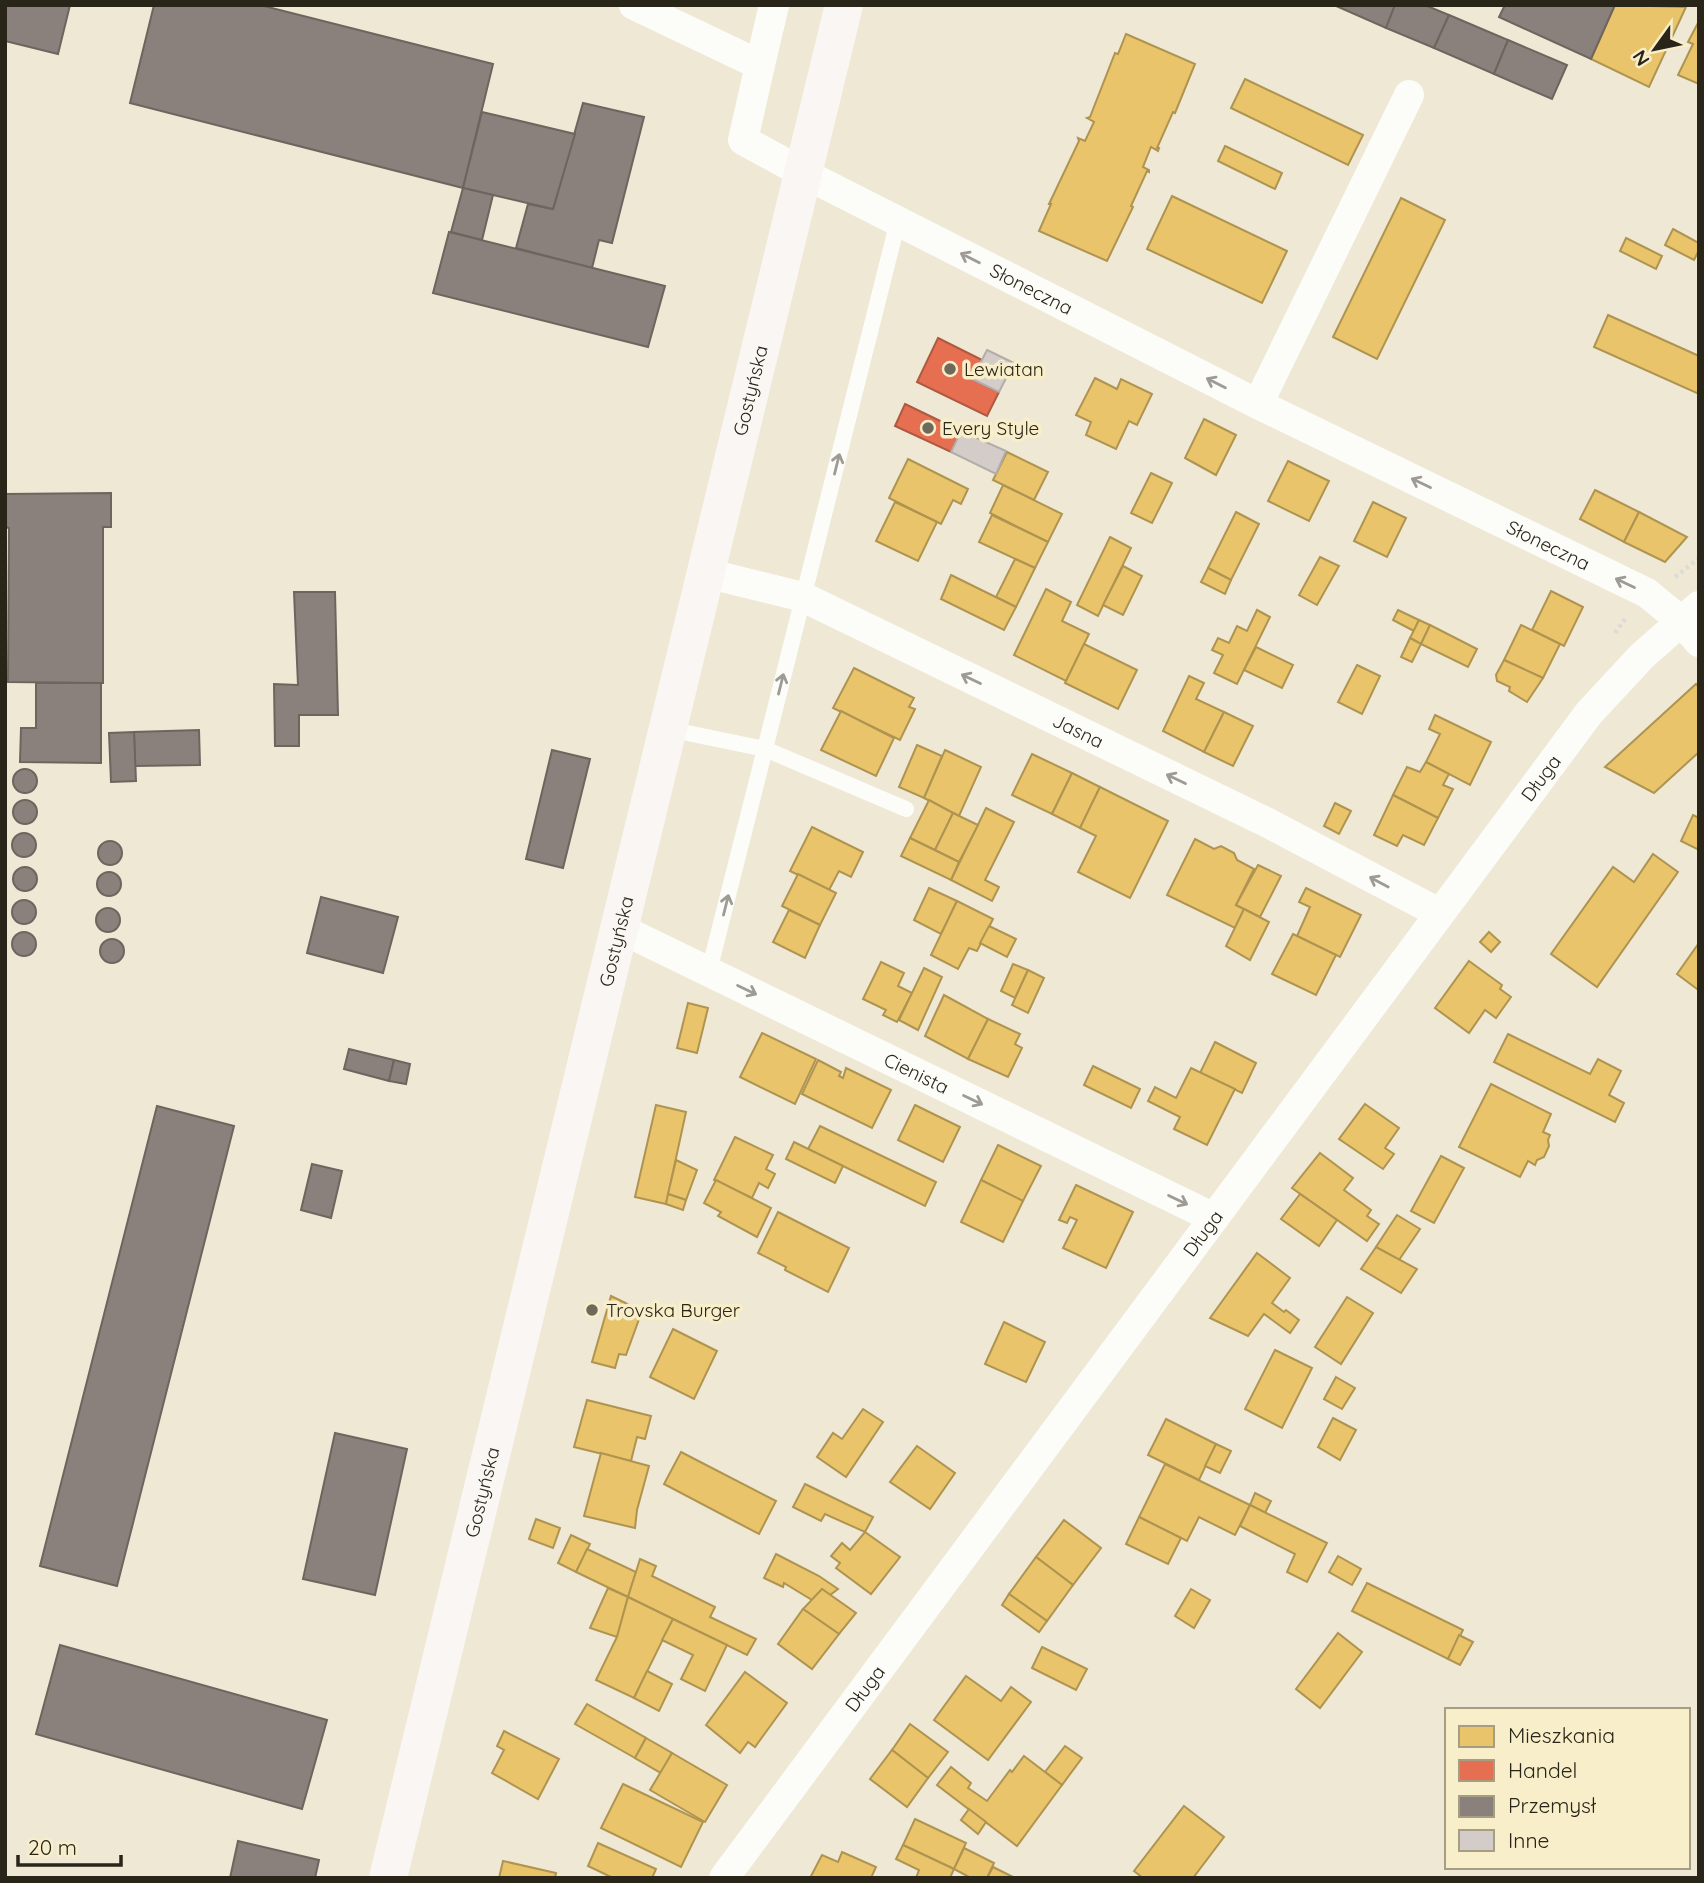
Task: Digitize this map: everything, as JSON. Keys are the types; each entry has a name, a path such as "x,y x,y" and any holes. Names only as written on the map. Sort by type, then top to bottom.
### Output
{"main road":[{"name":"Gostyńska","path":"388,1878 844,5"}],"street":[{"path":"634,5 760,65 774,5"},
{"name":"Słoneczna","path":"760,65 743,140 1258,404 1647,593 1693,623"},
{"path":"1258,404 1409,95"},
{"name":"Jasna","path":"706,573 803,597 1268,823 1439,914"},
{"name":"Długa","path":"724,1878 1589,713 1614,684 1693,623"},
{"name":"Cienista","path":"619,928 1214,1218"}],"lane":[{"path":"709,971 898,221"},
{"path":"668,729 765,749 906,808"}],"path":[{"path":"1669,582 1699,558"}],"building: Mieszkania":[{"path":"1615,5 1686,7 1649,87 1591,59"},
{"path":"1699,21 1699,84 1678,75 1693,44 1688,42"},
{"path":"1126,34 1195,64 1158,151 1151,147 1143,167 1149,172 1147,171 1107,261 1039,231 1078,138 1085,141 1094,122 1087,118 1090,117 1115,53 1118,54"},
{"path":"1245,79 1363,135 1348,165 1231,108"},
{"path":"1225,146 1282,173 1275,189 1218,161"},
{"path":"1172,196 1287,251 1262,303 1147,249"},
{"path":"1401,198 1445,220 1377,359 1333,337"},
{"path":"1673,229 1699,243 1694,260 1665,245"},
{"path":"1626,238 1662,256 1656,269 1620,251"},
{"path":"1608,315 1699,356 1699,394 1594,347"},
{"path":"1095,378 1117,389 1121,379 1152,394 1137,425 1129,421 1116,449 1086,435 1091,422 1076,415"},
{"path":"1204,419 1236,435 1216,475 1185,458"},
{"path":"1007,452 1048,472 1034,500 993,480"},
{"path":"908,459 968,489 961,504 953,500 941,524 889,498"},
{"path":"1288,461 1329,481 1309,521 1268,501"},
{"path":"1151,473 1172,483 1152,523 1131,513"},
{"path":"1003,485 1062,514 1048,542 990,513"},
{"path":"1595,490 1639,512 1624,542 1580,519"},
{"path":"895,502 937,522 918,561 876,541"},
{"path":"1373,502 1406,518 1387,557 1354,541"},
{"path":"1236,512 1259,524 1231,580 1208,568"},
{"path":"1639,512 1687,537 1665,562 1624,542"},
{"path":"992,515 1048,542 1035,568 979,542"},
{"path":"1110,537 1131,548 1098,616 1077,605"},
{"path":"1320,557 1339,566 1317,605 1299,595"},
{"path":"1015,559 1035,568 1016,607 996,597"},
{"path":"1123,566 1142,576 1123,615 1103,605"},
{"path":"1208,568 1231,580 1225,594 1201,582"},
{"path":"951,575 1016,607 1004,630 941,599"},
{"path":"1046,589 1071,602 1062,621 1089,634 1066,681 1014,655"},
{"path":"1551,591 1583,607 1564,646 1532,630"},
{"path":"1257,610 1270,617 1237,684 1214,673 1223,655 1212,650 1218,638 1229,643 1237,626 1247,631"},
{"path":"1398,610 1419,620 1414,631 1393,620"},
{"path":"1419,620 1430,625 1421,644 1410,638"},
{"path":"1430,625 1477,649 1468,667 1421,644"},
{"path":"1521,625 1560,644 1543,678 1504,660"},
{"path":"1410,638 1421,644 1412,662 1401,657"},
{"path":"1084,644 1137,670 1118,709 1065,683"},
{"path":"1256,647 1293,665 1282,688 1244,670"},
{"path":"1504,660 1543,678 1527,702 1509,691 1510,687 1497,681 1496,675"},
{"path":"1357,665 1380,676 1362,714 1338,702"},
{"path":"854,668 914,698 909,707 915,709 900,740 833,708"},
{"path":"1189,676 1204,683 1196,699 1224,712 1204,752 1163,731"},
{"path":"1696,684 1699,687 1699,752 1654,793 1605,767"},
{"path":"841,711 894,738 876,776 821,750"},
{"path":"1224,712 1253,726 1233,766 1204,752"},
{"path":"1435,715 1491,742 1470,785 1426,762 1440,734 1429,729"},
{"path":"917,745 942,756 924,798 899,787"},
{"path":"945,750 981,767 959,816 924,798"},
{"path":"1032,754 1072,773 1052,814 1012,795"},
{"path":"1426,762 1449,774 1443,785 1453,789 1438,818 1393,795 1407,767 1420,772"},
{"path":"1072,773 1100,787 1080,828 1052,814"},
{"path":"1100,787 1168,821 1130,898 1078,872 1096,836 1080,828"},
{"path":"1393,795 1438,818 1424,845 1403,835 1397,846 1374,835"},
{"path":"929,800 953,813 935,850 910,838"},
{"path":"1335,803 1351,811 1339,834 1324,826"},
{"path":"986,808 1014,822 985,880 999,887 992,901 951,880"},
{"path":"953,813 978,825 959,862 935,850"},
{"path":"1693,815 1699,818 1699,850 1681,841"},
{"path":"812,827 863,852 851,877 839,871 829,890 790,871"},
{"path":"910,838 959,862 951,880 901,856"},
{"path":"1195,839 1214,849 1221,846 1234,853 1237,860 1254,869 1236,905 1244,909 1235,928 1167,895"},
{"path":"1653,854 1678,872 1597,987 1551,954 1613,867 1634,882"},
{"path":"1258,865 1281,876 1260,917 1236,905"},
{"path":"798,874 836,893 820,925 782,906"},
{"path":"929,888 957,901 941,934 914,920"},
{"path":"1306,888 1361,915 1340,957 1297,936 1310,907 1299,902"},
{"path":"957,901 993,919 977,951 969,948 958,969 931,955"},
{"path":"1244,909 1269,922 1250,960 1226,946"},
{"path":"789,910 820,925 805,958 773,942"},
{"path":"989,926 1016,939 1007,957 980,943"},
{"path":"1489,932 1500,942 1491,952 1480,942"},
{"path":"1293,934 1336,955 1316,995 1272,974"},
{"path":"1699,943 1699,987 1697,989 1677,974"},
{"path":"1469,961 1502,985 1500,989 1511,997 1496,1018 1485,1010 1469,1033 1435,1008"},
{"path":"881,962 904,973 898,986 912,993 897,1022 883,1015 886,1010 863,999"},
{"path":"1013,964 1028,970 1015,998 1001,991"},
{"path":"924,968 942,977 918,1030 899,1020"},
{"path":"1028,970 1044,978 1028,1013 1012,1005"},
{"path":"944,995 988,1019 968,1059 925,1036"},
{"path":"688,1003 708,1008 697,1053 677,1048"},
{"path":"988,1019 1020,1034 1015,1044 1022,1048 1008,1077 968,1059"},
{"path":"762,1033 816,1059 795,1104 740,1077"},
{"path":"1508,1034 1590,1074 1598,1059 1621,1071 1609,1095 1624,1103 1615,1122 1494,1062"},
{"path":"1215,1042 1256,1063 1242,1093 1200,1073"},
{"path":"818,1060 841,1072 839,1076 843,1078 846,1068 891,1090 872,1128 802,1094"},
{"path":"1093,1066 1140,1089 1131,1108 1084,1085"},
{"path":"1191,1068 1235,1089 1207,1145 1174,1129 1180,1117 1148,1101 1155,1087 1176,1098"},
{"path":"1491,1084 1551,1114 1543,1132 1550,1135 1544,1157 1537,1160 1535,1165 1528,1161 1520,1177 1459,1147"},
{"path":"1365,1104 1399,1128 1385,1148 1394,1154 1383,1169 1339,1139"},
{"path":"656,1105 686,1112 666,1204 635,1197"},
{"path":"915,1105 960,1127 943,1162 898,1140"},
{"path":"820,1126 936,1182 925,1206 808,1149"},
{"path":"735,1137 773,1155 766,1169 775,1174 768,1188 759,1183 752,1198 714,1180"},
{"path":"794,1142 843,1166 835,1183 786,1159"},
{"path":"998,1145 1041,1166 1023,1201 981,1180"},
{"path":"1320,1153 1353,1178 1344,1190 1371,1210 1367,1216 1379,1224 1367,1241 1292,1188"},
{"path":"1441,1156 1464,1168 1434,1223 1411,1211"},
{"path":"676,1160 697,1170 686,1200 668,1194"},
{"path":"716,1180 771,1208 757,1237 718,1216 721,1212 704,1203"},
{"path":"981,1180 1023,1201 1003,1242 961,1222"},
{"path":"1076,1185 1133,1212 1106,1268 1063,1248 1077,1220 1070,1217 1067,1223 1059,1220"},
{"path":"668,1194 686,1200 683,1210 666,1204"},
{"path":"1300,1194 1337,1220 1319,1246 1281,1219"},
{"path":"778,1212 849,1248 828,1292 758,1253"},
{"path":"1397,1215 1420,1229 1399,1260 1376,1247"},
{"path":"1376,1247 1417,1269 1401,1293 1361,1269"},
{"path":"1257,1253 1290,1278 1272,1303 1299,1320 1290,1333 1264,1314 1248,1336 1210,1318"},
{"path":"611,1296 642,1311 626,1355 619,1354 615,1368 592,1362"},
{"path":"1347,1297 1373,1313 1341,1364 1315,1347"},
{"path":"1004,1322 1045,1342 1026,1382 985,1364"},
{"path":"673,1329 717,1351 694,1399 650,1377"},
{"path":"1275,1350 1312,1368 1282,1428 1245,1409"},
{"path":"1336,1377 1355,1388 1342,1409 1324,1399"},
{"path":"587,1400 651,1416 645,1439 637,1437 631,1461 574,1447"},
{"path":"863,1409 883,1422 846,1477 817,1457 833,1433 842,1439"},
{"path":"1333,1418 1356,1430 1340,1460 1318,1447"},
{"path":"1166,1419 1216,1444 1199,1480 1148,1455"},
{"path":"1216,1444 1231,1451 1220,1473 1205,1466"},
{"path":"917,1446 955,1473 930,1509 890,1482"},
{"path":"681,1452 776,1501 759,1534 664,1484"},
{"path":"601,1453 649,1466 635,1528 584,1516"},
{"path":"1165,1464 1250,1505 1235,1535 1199,1517 1187,1541 1139,1517"},
{"path":"805,1484 873,1517 865,1532 825,1514 821,1521 793,1507"},
{"path":"1255,1493 1271,1501 1265,1513 1250,1505"},
{"path":"1250,1505 1327,1543 1307,1582 1287,1572 1295,1554 1240,1526"},
{"path":"1139,1517 1181,1538 1168,1564 1126,1544"},
{"path":"536,1519 560,1528 553,1548 529,1539"},
{"path":"1064,1520 1101,1548 1073,1585 1036,1557"},
{"path":"865,1532 900,1557 871,1594 836,1568 840,1563 831,1556 842,1543 850,1550"},
{"path":"571,1535 590,1544 576,1572 558,1563"},
{"path":"587,1549 636,1572 628,1597 576,1572"},
{"path":"776,1554 838,1589 830,1595 822,1589 812,1600 784,1583 783,1587 764,1578"},
{"path":"1338,1556 1361,1569 1352,1585 1329,1572"},
{"path":"1036,1557 1073,1585 1047,1621 1009,1594"},
{"path":"640,1559 656,1566 652,1576 715,1607 710,1617 756,1639 747,1655 628,1597"},
{"path":"1367,1583 1463,1630 1448,1659 1352,1611"},
{"path":"608,1588 628,1597 617,1637 590,1628"},
{"path":"822,1589 856,1613 839,1634 803,1609"},
{"path":"1191,1589 1210,1600 1194,1628 1175,1616"},
{"path":"1009,1594 1047,1621 1039,1632 1002,1605"},
{"path":"628,1597 673,1619 634,1698 596,1680 617,1637"},
{"path":"803,1609 839,1634 812,1669 778,1644"},
{"path":"673,1619 727,1645 705,1691 681,1679 693,1655 662,1640"},
{"path":"1338,1633 1362,1652 1320,1708 1296,1689"},
{"path":"1459,1635 1473,1642 1460,1665 1448,1659"},
{"path":"1042,1647 1087,1669 1076,1690 1032,1668"},
{"path":"647,1671 672,1684 659,1711 634,1698"},
{"path":"745,1672 787,1703 755,1747 748,1742 740,1753 706,1725"},
{"path":"966,1676 1001,1701 1011,1687 1031,1702 988,1760 934,1720"},
{"path":"587,1704 646,1738 635,1758 575,1724"},
{"path":"910,1724 948,1752 928,1778 892,1750"},
{"path":"504,1731 559,1759 538,1799 492,1773 504,1750 497,1746"},
{"path":"646,1738 672,1753 661,1773 635,1758"},
{"path":"1065,1746 1082,1758 1062,1785 1045,1772"},
{"path":"892,1750 928,1778 907,1807 870,1779"},
{"path":"672,1753 727,1785 705,1822 650,1790"},
{"path":"1024,1756 1062,1785 1017,1846 937,1785 951,1767 971,1783 968,1788 987,1801"},
{"path":"623,1784 703,1822 681,1867 601,1828"},
{"path":"1184,1806 1224,1837 1193,1878 1143,1878 1134,1871"},
{"path":"969,1809 986,1822 978,1834 961,1820"},
{"path":"915,1819 966,1843 954,1869 903,1845"},
{"path":"598,1843 656,1869 652,1878 613,1878 588,1866"},
{"path":"903,1845 954,1869 950,1878 916,1878 919,1870 896,1859"},
{"path":"964,1848 994,1863 987,1878 971,1878 954,1869"},
{"path":"842,1852 876,1867 871,1878 810,1878 822,1855 838,1862"},
{"path":"503,1861 556,1873 555,1878 499,1878"},
{"path":"993,1867 1015,1878 987,1878"}],"building: Handel":[{"name":"Lewiatan","path":"938,338 982,360 972,379 999,392 987,416 917,382"},
{"name":"Every Style","path":"905,404 961,431 951,452 895,426"}],"building: Przemysł":[{"path":"5,5 70,5 58,54 5,41"},
{"path":"154,5 260,5 493,64 463,188 130,103"},
{"path":"1334,5 1395,5 1386,28"},
{"path":"1395,5 1425,5 1449,15 1434,48 1386,28"},
{"path":"1505,5 1614,7 1591,59 1499,17"},
{"path":"1449,15 1508,40 1494,74 1434,48"},
{"path":"1508,40 1567,65 1552,99 1494,74"},
{"path":"583,103 644,117 612,243 599,240 592,268 516,248 528,204 553,209"},
{"path":"482,112 575,134 553,209 463,188"},
{"path":"463,188 493,195 482,240 451,232"},
{"path":"449,232 665,286 648,347 433,293"},
{"path":"111,493 111,527 103,527 103,683 8,682 9,528 5,527 5,494"},
{"path":"294,592 335,592 338,715 299,715 299,746 275,746 274,684 298,685"},
{"path":"36,683 101,683 101,763 20,762 21,728 36,728"},
{"path":"199,730 200,765 135,766 134,732"},
{"path":"134,732 136,781 111,782 109,733"},
{"path":"552,750 590,759 563,868 526,859"},
{"path":"25,769 34,772 37,781 34,790 25,793 16,790 13,781 16,772"},
{"path":"25,800 34,803 37,812 34,821 25,824 16,821 13,812 16,803"},
{"path":"24,833 33,836 36,845 33,854 24,857 15,854 12,845 15,836"},
{"path":"110,841 119,844 122,853 119,862 110,865 101,862 98,853 101,844"},
{"path":"25,867 36,874 37,879 30,890 25,891 14,884 13,879 20,868"},
{"path":"109,872 118,875 121,884 118,893 109,896 100,893 97,884 100,875"},
{"path":"321,897 398,917 383,973 307,953"},
{"path":"24,900 33,903 36,912 33,921 24,924 15,921 12,912 15,903"},
{"path":"108,908 117,911 120,920 117,929 108,932 99,929 96,920 99,911"},
{"path":"24,932 33,935 36,944 33,953 24,956 15,953 12,944 15,935"},
{"path":"112,939 123,946 124,951 117,962 112,963 101,956 100,951 107,940"},
{"path":"349,1049 394,1060 389,1081 344,1069"},
{"path":"394,1060 410,1064 406,1084 389,1081"},
{"path":"157,1106 234,1126 117,1586 40,1566"},
{"path":"312,1164 342,1171 331,1218 301,1210"},
{"path":"335,1433 407,1449 375,1595 303,1579"},
{"path":"60,1645 327,1720 302,1809 36,1734"},
{"path":"238,1841 319,1860 315,1878 230,1878"}],"building: Inne":[{"path":"987,350 1014,363 999,392 972,379"},
{"path":"961,431 1006,451 996,474 951,452"}],"place":[{"name":"Lewiatan","path":"950,369"},
{"name":"Every Style","path":"928,428"},
{"name":"Trovska Burger","path":"592,1310"}]}
